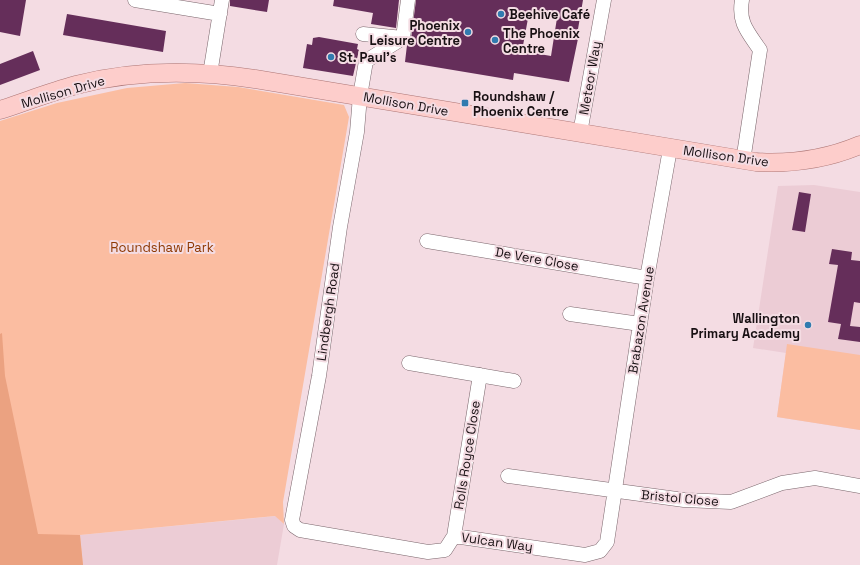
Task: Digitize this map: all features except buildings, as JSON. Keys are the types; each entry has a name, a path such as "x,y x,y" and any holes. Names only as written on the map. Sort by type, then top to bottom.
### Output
{"main road":[{"name":"Mollison Drive","path":"0,110 74,86 108,79 151,73 210,74 255,79 743,160 770,163 798,161 831,155 860,145"}],"street":[{"path":"135,0 221,7 210,74"},
{"path":"363,34 403,38 408,0"},
{"name":"Meteor Way","path":"580,133 604,0"},
{"path":"742,0 740,11 743,26 760,50 743,160"},
{"name":"Lindbergh Road","path":"294,526 292,520 319,376 340,227 357,132 360,96 366,61 403,38"},
{"name":"Brabazon Avenue","path":"616,491 647,278 670,148"},
{"name":"De Vere Close","path":"427,241 647,278"},
{"path":"570,314 640,324"},
{"path":"409,363 514,381"},
{"name":"Rolls Royce Close","path":"454,536 480,375"},
{"name":"Bristol Close","path":"508,476 684,500 731,502 782,483 815,478 860,486"},
{"name":"Vulcan Way","path":"294,526 300,530 428,552 445,550 454,536 585,555 600,551 608,542 616,491"}],"shaded area":[{"name":"Wallington Primary Academy","path":"814,185 860,192 860,430 777,417 786,353 753,348 778,186"},
{"path":"2,333 5,376 38,534 80,535 83,565 0,565 0,334"},
{"path":"276,516 284,524 277,565 83,565 80,535"}],"green space":[{"name":"Roundshaw Park","path":"185,83 238,87 344,105 349,117 283,502 284,524 275,516 80,535 83,565 0,565 0,121 57,103 127,88"},
{"path":"787,344 860,355 860,430 777,417"}],"place":[{"name":"Beehive Café","path":"501,14"},
{"name":"Phoenix Leisure Centre","path":"468,32"},
{"name":"The Phoenix Centre","path":"495,40"},
{"name":"St. Paul's","path":"331,57"},
{"name":"Roundshaw / Phoenix Centre","path":"465,103"},
{"name":"Wallington Primary Academy","path":"808,325"}]}
